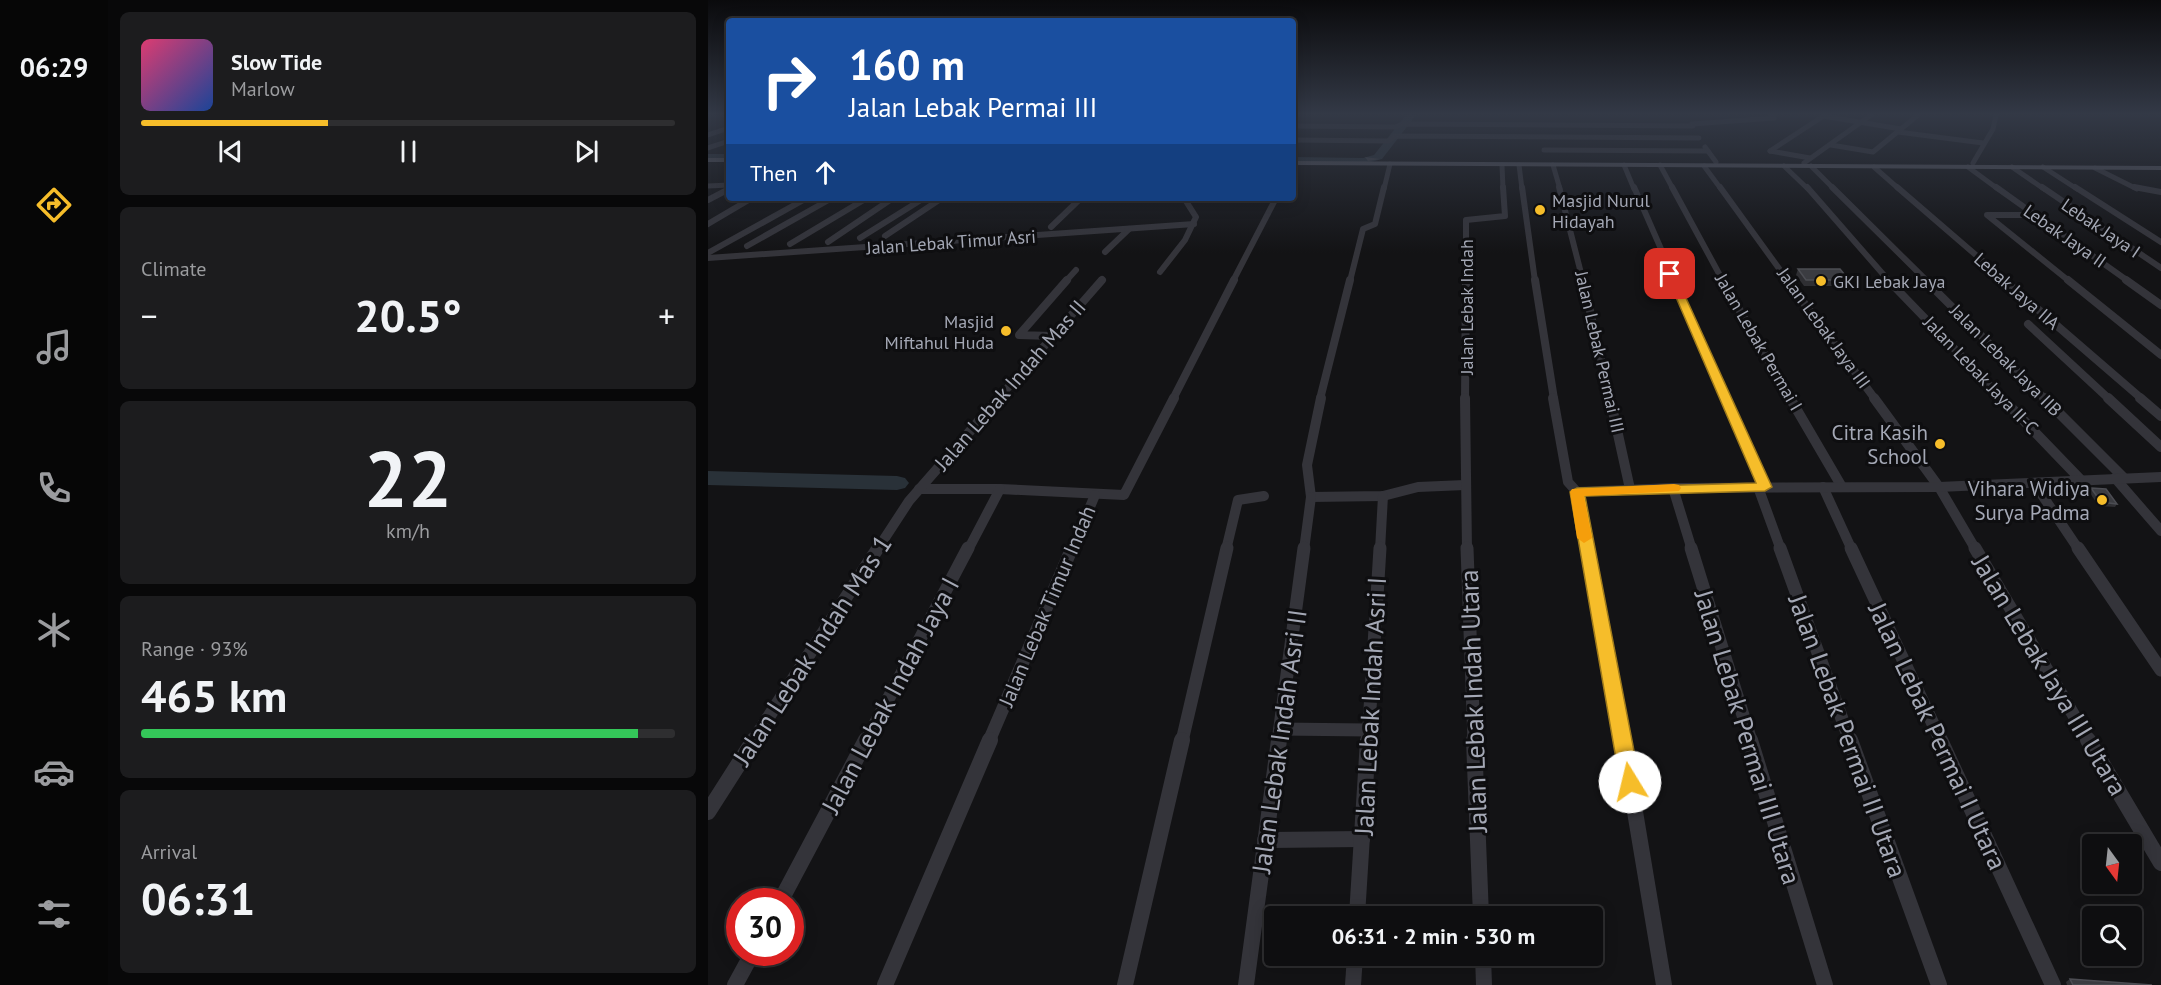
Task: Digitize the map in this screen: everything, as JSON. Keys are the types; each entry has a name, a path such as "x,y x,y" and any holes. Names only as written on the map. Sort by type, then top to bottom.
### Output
{"main road":[{"path":"1296,163 1334,161"},
{"path":"1460,161 2161,166"},
{"path":"1605,163 1706,168 1784,166 1808,162 1874,167 2161,166"},
{"path":"1296,163 1519,165 1551,163"}],"street":[{"path":"1970,165 1972,161"},
{"name":"Jalan Lebak Jaya IIB","path":"1808,162 2120,478 2161,531"},
{"name":"Jalan Lebak Permai III","path":"1551,163 1576,248 1630,489"},
{"name":"Jalan Lebak Indah Asri II","path":"1246,985 1311,496 1307,465 1324,382 1363,229 1375,224 1390,164"},
{"name":"Jalan Lebak Indah","path":"1465,485 1466,220 1505,216 1502,165"},
{"path":"1519,165 1545,350 1568,482 1577,492 1673,488 1939,487 2161,477"},
{"name":"Jalan Lebak Permai II Utara","path":"1624,165 1761,487 1939,985"},
{"name":"Jalan Lebak Permai I","path":"1660,165 1721,278 1842,487"},
{"name":"Lebak Jaya II","path":"1970,165 2161,305"},
{"name":"Jalan Lebak Jaya II-C","path":"1784,166 1800,179 1883,274 2081,480"},
{"name":"Lebak Jaya IIA","path":"1874,167 2161,416"},
{"name":"Lebak Jaya I","path":"2012,167 2161,268"},
{"path":"2043,167 2161,242"},
{"name":"Jalan Lebak Jaya III","path":"1706,168 1939,487"},
{"path":"2096,168 2140,190 2161,192"},
{"path":"708,186 726,187"},
{"path":"708,200 726,189"},
{"path":"708,224 747,201"},
{"path":"708,253 802,201"},
{"path":"747,246 827,201"},
{"path":"790,244 862,201"},
{"path":"828,242 889,201"},
{"path":"860,238 919,201"},
{"path":"885,236 938,201"},
{"path":"1051,227 1078,201"},
{"path":"1160,272 1185,240 1194,224 1196,214 1186,201"},
{"name":"Jalan Lebak Timur Indah","path":"885,985 1095,495 1125,494 1274,201"},
{"path":"2036,215 1987,215 2161,355"},
{"name":"Jalan Lebak Timur Asri","path":"708,258 1194,224"},
{"path":"1105,252 1129,229"},
{"path":"1092,243 1099,231"},
{"path":"1051,336 1018,335 1076,270"},
{"name":"Jalan Lebak Indah Mas II","path":"919,489 1102,280"},
{"path":"2028,324 2161,447"},
{"path":"2034,483 2161,670"},
{"path":"1311,496 1383,496 1405,492 1418,486 1465,485"},
{"name":"Jalan Lebak Indah Utara","path":"1465,485 1481,906"},
{"name":"Jalan Lebak Permai I Utara","path":"1823,487 2053,985"},
{"name":"Jalan Lebak Jaya III Utara","path":"1939,487 2161,863"},
{"name":"Jalan Lebak Permai III Utara","path":"1673,488 1825,985"},
{"path":"919,489 1000,489 1095,495"},
{"name":"Jalan Lebak Indah Mas 1","path":"708,812 817,640 919,489"},
{"name":"Jalan Lebak Indah Jaya I","path":"787,888 1000,489"},
{"path":"1577,492 1623,739 1664,985"},
{"path":"1125,985 1238,500 1243,497 1264,496"},
{"name":"Jalan Lebak Indah Asri I","path":"1358,906 1383,496"},
{"path":"1280,729 1368,730"},
{"path":"1265,840 1362,839"},
{"path":"735,985 745,966"},
{"path":"1353,985 1354,966"},
{"path":"1483,966 1484,985"}],"building":[{"path":"1798,269 1840,269 1849,280 1806,280"},
{"path":"2091,488 2106,489 2117,504 2101,502"},
{"path":"2070,979 2152,985 2073,985"}],"waterway":[{"path":"708,478 897,483"}],"slow traffic":[{"path":"1584,538 1577,492 1674,488"}],"place":[{"name":"Masjid Nurul Hidayah","path":"1540,210"},
{"name":"GKI Lebak Jaya","path":"1821,281"},
{"name":"Masjid Miftahul Huda","path":"1006,331"},
{"name":"Citra Kasih School","path":"1940,444"},
{"name":"Vihara Widiya Surya Padma","path":"2102,500"}],"route":[{"path":"1630,782 1577,492 1765,487 1670,274"}]}
